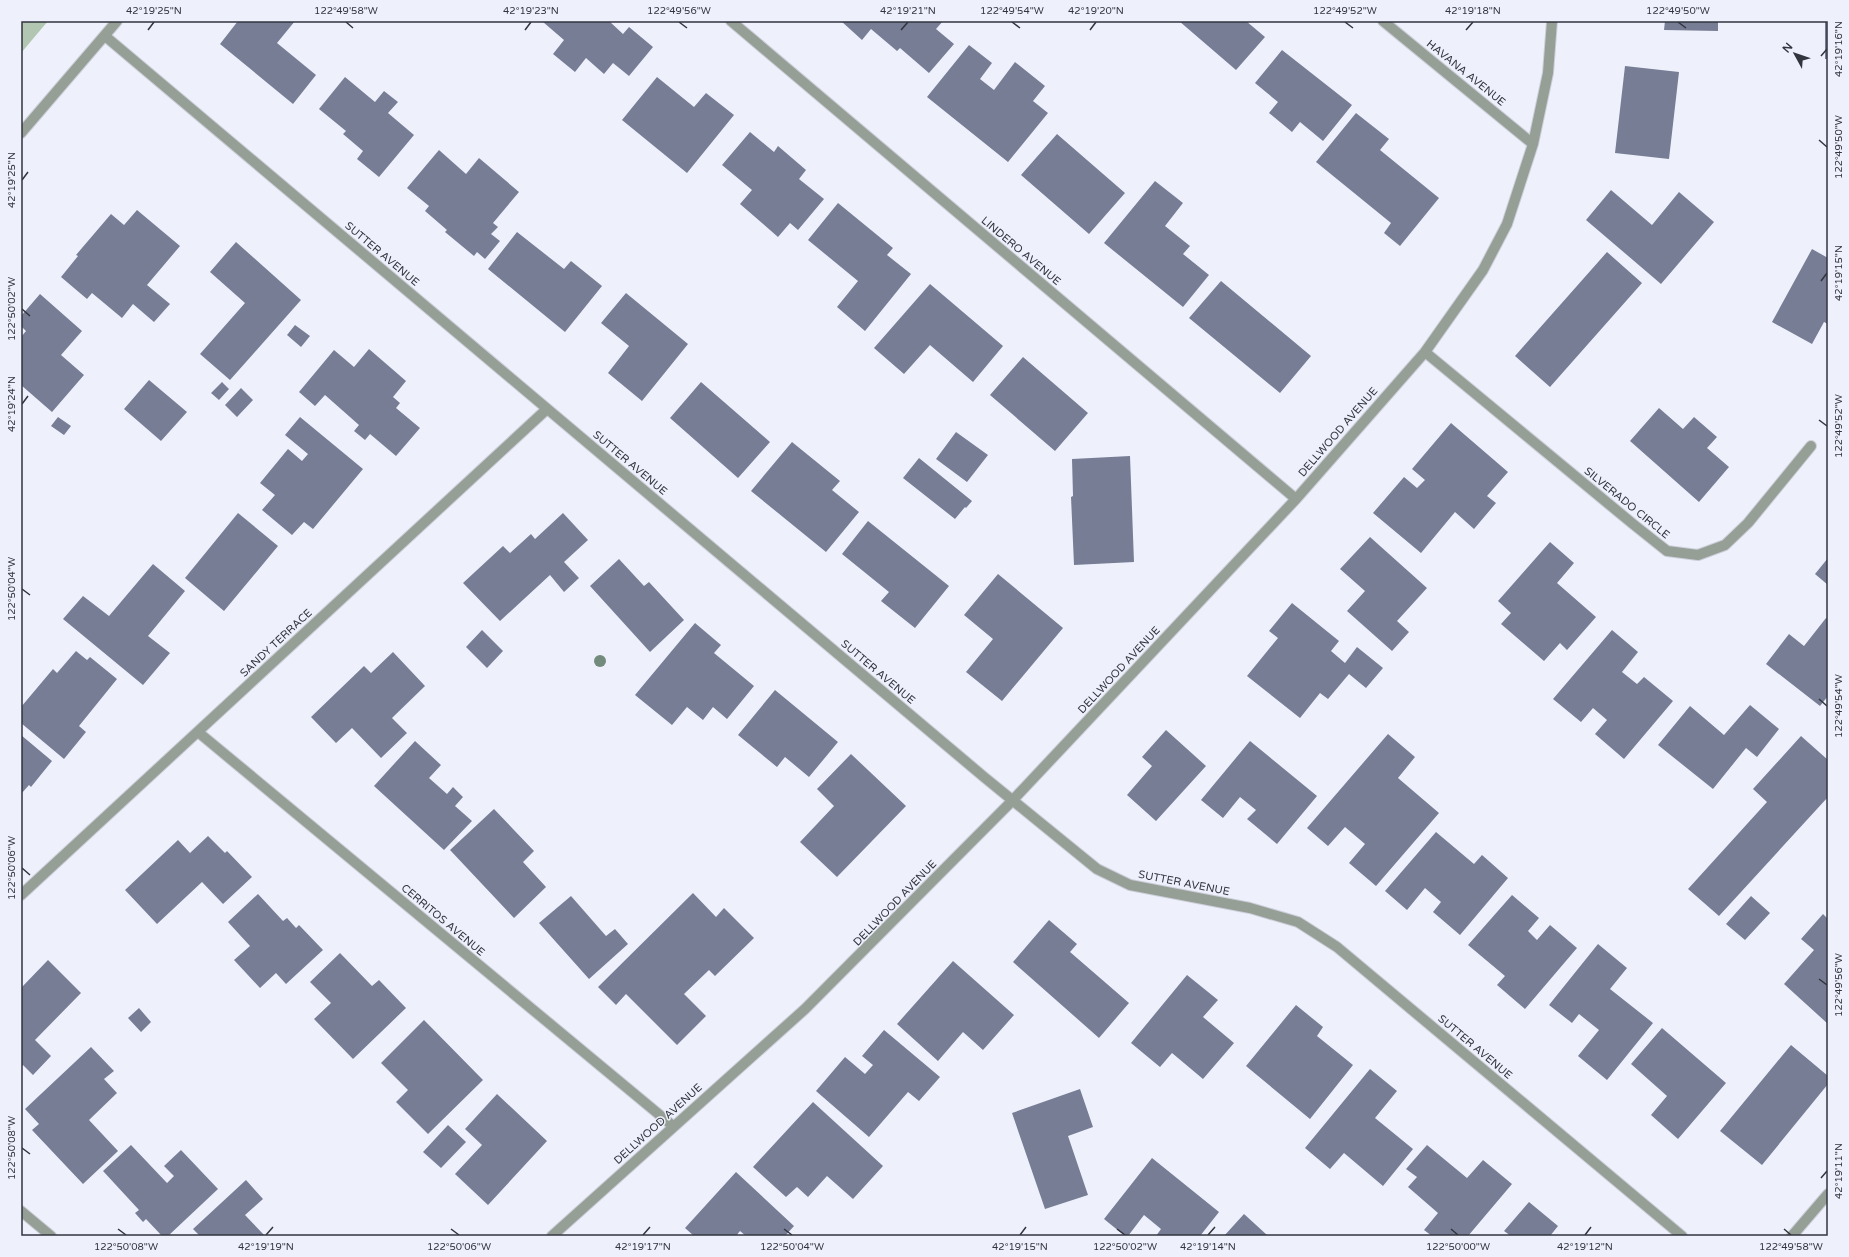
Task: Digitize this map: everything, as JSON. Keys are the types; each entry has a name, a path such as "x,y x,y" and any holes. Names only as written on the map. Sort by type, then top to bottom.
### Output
{"street":[{"path":"21,132 117,21"},
{"name":"LINDERO AVENUE","path":"731,21 1296,499"},
{"name":"HAVANA AVENUE","path":"1383,21 1533,144"},
{"name":"DELLWOOD AVENUE","path":"552,1236 833,983 1012,801 1296,499 1425,352 1482,270 1507,224 1533,144 1548,73 1552,21"},
{"name":"SUTTER AVENUE","path":"105,36 1012,801 1098,869 1130,885 1250,908 1298,922 1337,947 1682,1236"},
{"name":"SILVERADO CIRCLE","path":"1425,352 1667,551 1698,555 1725,545 1748,523 1811,446"},
{"name":"SANDY TERRACE","path":"21,895 547,409"},
{"name":"CERRITOS AVENUE","path":"198,732 673,1126"},
{"path":"1792,1236 1828,1194"},
{"path":"21,1211 51,1236"}],"green space":[{"path":"21,21 48,21 21,53"}],"building":[{"path":"238,21 295,21 277,43 316,75 293,104 220,44"},
{"path":"609,21 623,34 629,27 653,47 629,76 613,63 604,74 586,58 575,72 553,54 564,40 543,22"},
{"path":"841,21 943,21 936,29 954,44 929,73 900,48 897,51 871,29 862,40"},
{"path":"1179,21 1246,21 1265,37 1236,70"},
{"path":"1665,21 1718,21 1718,31 1664,30"},
{"path":"1825,21 1828,21 1828,59 1825,59"},
{"path":"969,45 992,63 980,79 994,90 1015,62 1045,86 1033,101 1048,113 1008,162 927,97"},
{"path":"1282,50 1352,105 1323,141 1300,122 1292,132 1269,113 1278,102 1255,83"},
{"path":"1625,66 1679,72 1669,159 1615,153"},
{"path":"345,77 375,102 384,91 398,102 388,113 414,135 379,177 357,159 363,151 343,134 346,131 319,109"},
{"path":"657,77 694,107 706,93 734,115 687,173 622,120"},
{"path":"1356,113 1389,139 1380,150 1439,198 1400,246 1384,233 1391,223 1316,162"},
{"path":"750,132 774,152 778,146 806,170 799,179 824,199 798,230 790,223 778,237 740,204 752,190 722,165"},
{"path":"1057,134 1125,193 1089,234 1021,175"},
{"path":"439,150 466,174 479,158 519,192 493,223 498,227 491,234 500,241 485,259 477,252 474,256 445,232 447,230 425,211 429,206 407,188"},
{"path":"1155,181 1183,203 1165,226 1190,246 1183,254 1209,275 1183,307 1104,243"},
{"path":"1611,190 1652,225 1679,192 1714,222 1661,284 1586,220"},
{"path":"838,203 893,248 887,255 911,274 865,331 837,307 858,281 808,240"},
{"path":"137,210 180,246 147,285 170,304 154,322 133,304 122,318 92,293 87,299 61,277 78,256 76,255 111,214 124,225"},
{"path":"517,232 564,269 571,261 602,286 565,332 488,269"},
{"path":"236,242 301,300 230,380 200,354 245,303 210,272"},
{"path":"1812,249 1828,258 1828,324 1824,322 1812,344 1772,322"},
{"path":"1607,252 1642,283 1550,387 1515,356"},
{"path":"1221,281 1311,356 1280,393 1189,318"},
{"path":"930,284 1003,346 973,382 930,345 904,374 874,348"},
{"path":"626,293 688,344 642,401 608,373 629,346 601,323"},
{"path":"40,294 82,331 61,355 84,375 52,412 21,385 21,337 26,331 21,326 21,316"},
{"path":"295,325 310,336 301,347 287,335"},
{"path":"369,349 406,381 393,397 400,403 396,408 420,428 396,456 370,434 365,440 354,431 359,425 325,395 315,406 299,392 334,350 354,367"},
{"path":"1023,357 1088,413 1055,451 990,395"},
{"path":"149,380 187,412 161,441 124,409"},
{"path":"222,382 229,389 219,400 211,393"},
{"path":"701,382 770,442 738,478 670,418"},
{"path":"241,388 253,400 237,417 225,405"},
{"path":"1659,408 1683,429 1694,417 1717,437 1707,448 1729,467 1699,502 1630,441"},
{"path":"58,417 71,426 64,435 51,426"},
{"path":"300,417 363,469 313,529 304,522 292,535 262,510 275,495 260,483 288,449 302,461 308,454 285,435"},
{"path":"1451,423 1508,472 1487,496 1496,503 1474,529 1455,512 1421,553 1373,513 1404,477 1417,488 1425,480 1412,469"},
{"path":"956,432 988,455 967,482 936,459"},
{"path":"792,442 840,481 832,490 859,512 826,552 751,491"},
{"path":"1130,456 1134,562 1074,565 1071,497 1073,496 1072,459"},
{"path":"919,458 972,501 955,519 903,478"},
{"path":"238,513 278,546 224,611 185,578"},
{"path":"563,513 588,540 564,562 579,578 564,592 550,575 500,621 463,583 503,546 510,553 531,534 535,539"},
{"path":"868,521 949,586 915,628 881,601 889,592 842,554"},
{"path":"1370,537 1427,588 1397,621 1409,632 1392,651 1347,611 1365,591 1340,569"},
{"path":"1550,542 1574,563 1557,583 1596,617 1567,650 1560,643 1544,661 1501,624 1511,613 1498,601"},
{"path":"1828,558 1828,585 1815,574"},
{"path":"619,559 644,586 649,582 684,620 650,652 590,586"},
{"path":"153,564 185,591 148,636 170,653 143,685 63,619 83,596 109,616"},
{"path":"998,574 1063,628 1002,701 966,672 993,639 964,615"},
{"path":"1292,603 1339,641 1331,651 1345,663 1357,647 1383,668 1366,688 1349,674 1328,699 1320,693 1300,718 1247,676 1278,638 1269,631"},
{"path":"1826,618 1828,619 1828,696 1820,706 1766,664 1789,634 1804,646"},
{"path":"695,623 721,645 714,653 754,686 727,719 713,707 703,720 687,707 672,725 635,695"},
{"path":"482,630 503,651 487,668 466,647"},
{"path":"1612,630 1638,652 1622,672 1637,684 1644,677 1673,701 1624,759 1595,734 1607,720 1593,708 1581,722 1553,699"},
{"path":"76,651 87,660 90,657 117,679 79,726 86,732 64,759 21,723 21,707 53,669 57,673"},
{"path":"393,652 425,686 392,718 407,733 381,758 352,728 336,743 311,717 364,666 371,673"},
{"path":"775,690 838,742 809,777 785,757 777,767 738,735"},
{"path":"1750,705 1779,729 1757,757 1746,748 1713,789 1658,745 1690,706 1724,735"},
{"path":"1166,730 1206,766 1156,821 1127,795 1152,766 1142,757"},
{"path":"1388,734 1415,757 1398,778 1439,813 1376,886 1349,863 1365,844 1345,827 1328,846 1307,828"},
{"path":"21,735 52,761 31,787 29,785 21,794"},
{"path":"1801,736 1828,760 1828,797 1719,916 1688,889 1767,802 1753,789"},
{"path":"415,741 441,765 429,778 447,794 453,787 463,797 455,806 472,821 444,850 374,786"},
{"path":"1250,741 1317,796 1277,844 1247,819 1256,810 1240,797 1223,818 1201,800"},
{"path":"851,754 906,806 837,877 800,842 834,806 817,789"},
{"path":"494,809 534,851 523,862 546,887 514,918 450,850"},
{"path":"1436,832 1474,864 1482,855 1508,878 1460,935 1433,912 1441,902 1425,888 1407,910 1385,891"},
{"path":"208,836 225,853 227,851 252,877 223,904 202,882 157,924 125,890 178,840 190,853"},
{"path":"693,893 716,917 724,908 754,938 715,976 709,970 684,994 706,1016 677,1045 626,994 616,1005 598,987"},
{"path":"258,894 283,921 287,918 296,928 299,925 323,950 286,984 276,973 260,988 234,960 250,946 228,922"},
{"path":"1512,895 1539,918 1528,931 1537,940 1550,925 1577,948 1525,1009 1497,985 1505,976 1468,945"},
{"path":"571,896 606,936 615,929 628,944 589,979 539,923"},
{"path":"1751,896 1770,913 1745,940 1726,924"},
{"path":"1823,914 1828,919 1828,1024 1784,984 1814,950 1801,939"},
{"path":"1049,920 1077,944 1070,952 1129,1003 1099,1038 1013,962"},
{"path":"1598,944 1627,968 1610,989 1653,1023 1607,1080 1578,1056 1599,1030 1579,1014 1572,1023 1549,1005"},
{"path":"340,953 372,986 379,980 406,1008 353,1059 314,1019 331,1003 310,982"},
{"path":"48,960 81,993 35,1040 51,1056 33,1075 23,1065 21,1067 21,988"},
{"path":"953,961 1014,1015 983,1050 963,1032 938,1061 897,1024"},
{"path":"1187,975 1218,1000 1203,1017 1234,1043 1203,1079 1172,1053 1160,1067 1131,1043"},
{"path":"1296,1005 1323,1027 1317,1036 1353,1065 1310,1119 1246,1066"},
{"path":"139,1008 151,1022 141,1032 128,1018"},
{"path":"424,1020 483,1080 428,1134 396,1102 408,1090 381,1063"},
{"path":"1662,1028 1726,1083 1678,1139 1651,1115 1667,1096 1631,1064"},
{"path":"884,1030 940,1077 919,1101 908,1092 869,1137 816,1091 845,1057 865,1074 873,1065 862,1056"},
{"path":"1791,1045 1828,1076 1828,1084 1762,1165 1720,1131"},
{"path":"91,1047 114,1071 104,1079 117,1093 89,1120 118,1151 83,1184 32,1130 39,1124 25,1109"},
{"path":"1370,1069 1397,1091 1375,1118 1413,1149 1383,1186 1344,1153 1330,1169 1305,1148"},
{"path":"1080,1089 1093,1127 1068,1136 1088,1195 1045,1209 1012,1113"},
{"path":"497,1094 547,1141 488,1205 455,1174 482,1145 465,1129"},
{"path":"813,1102 883,1166 853,1199 827,1176 808,1197 797,1187 786,1197 753,1167"},
{"path":"448,1125 466,1142 441,1168 423,1152"},
{"path":"131,1145 167,1183 174,1176 164,1166 181,1150 218,1189 168,1236 162,1236 146,1219 143,1222 135,1213 139,1210 103,1171"},
{"path":"1427,1145 1467,1178 1483,1160 1512,1184 1468,1236 1432,1236 1424,1230 1438,1213 1408,1187 1417,1177 1406,1169"},
{"path":"1152,1158 1219,1212 1200,1236 1156,1236 1161,1229 1144,1215 1128,1236 1125,1236 1104,1219"},
{"path":"736,1172 794,1226 785,1236 746,1236 740,1231 736,1236 694,1236 685,1228"},
{"path":"246,1180 263,1199 245,1215 265,1236 200,1236 193,1229"},
{"path":"1529,1202 1558,1226 1550,1236 1511,1236 1504,1231"},
{"path":"1244,1214 1267,1235 1267,1236 1224,1236"}]}
